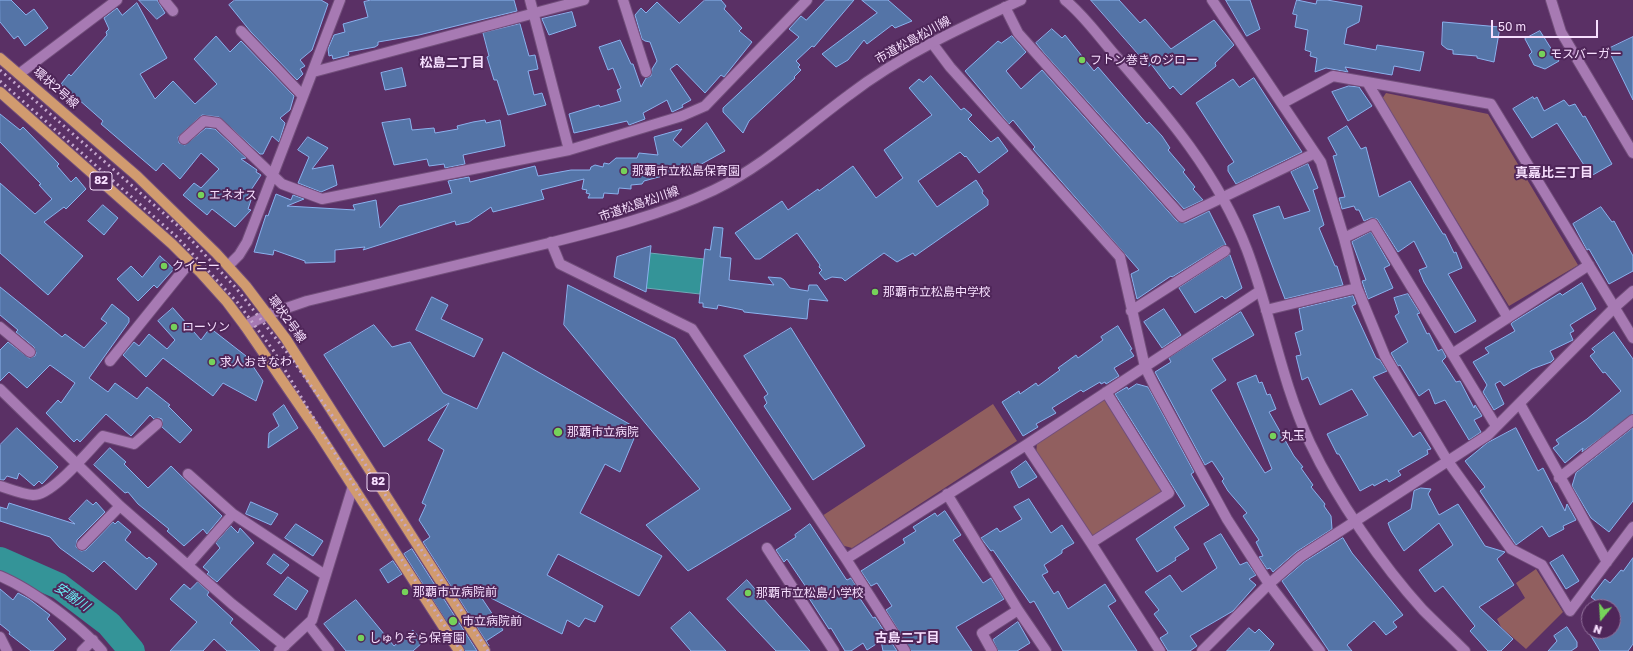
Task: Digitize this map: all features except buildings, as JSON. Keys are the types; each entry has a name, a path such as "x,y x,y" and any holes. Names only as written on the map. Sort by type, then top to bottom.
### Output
{"main road":[{"name":"環状2号線","path":"0,58 137,176 228,266 269,314 486,651"},
{"name":"82","path":"0,92 148,222 190,262 245,326 353,486 459,651"}],"street":[{"path":"19,74 117,0"},
{"path":"164,0 172,11"},
{"path":"228,266 239,255 248,242 340,0"},
{"path":"530,0 569,150"},
{"path":"313,72 584,0"},
{"path":"623,0 646,72"},
{"path":"184,139 204,121 218,123 282,184 322,199 569,150 682,116 706,106 807,0"},
{"name":"市道松島松川線","path":"245,326 269,314 307,301 596,232 664,211 714,190 750,171 849,94 897,63 1021,0"},
{"path":"1065,0 1159,106 1199,157 1224,197 1247,251 1266,310 1290,396 1310,443 1355,520 1397,579 1423,610 1465,651"},
{"path":"1212,0 1283,103 1321,162 1344,238 1357,288 1385,356 1448,460 1511,549 1542,565 1570,611 1633,527"},
{"path":"1551,0 1561,32 1633,153"},
{"path":"1005,7 1018,33 1182,217 1315,153"},
{"path":"241,31 303,96"},
{"path":"932,44 950,67 1120,257 1145,367 1227,519 1269,584 1320,651"},
{"path":"1283,103 1332,76 1491,104 1588,265 1615,306 1633,338"},
{"path":"1367,82 1508,318"},
{"path":"1344,238 1373,224 1496,426"},
{"path":"551,242 560,264 692,329 846,559 905,651"},
{"path":"1132,311 1225,251"},
{"path":"110,362 190,262"},
{"path":"1452,354 1588,265"},
{"path":"1266,310 1357,288"},
{"path":"846,559 1026,445 1260,291"},
{"path":"1202,651 1269,584 1300,557 1488,435 1615,306 1633,291"},
{"path":"0,327 30,352"},
{"path":"0,389 120,506 282,648 312,620 353,486"},
{"path":"1091,543 1169,493 1106,392"},
{"path":"1520,404 1606,562"},
{"path":"1559,478 1633,420"},
{"path":"0,486 34,495 47,492 77,464 103,436 134,444 157,424"},
{"path":"1026,445 1160,651"},
{"path":"188,474 233,514 325,575"},
{"path":"947,494 1018,610 1046,651"},
{"path":"82,545 120,506"},
{"path":"188,565 233,514"},
{"path":"767,548 834,651"},
{"path":"0,576 15,582 44,602 93,640 102,651"},
{"path":"992,651 982,633 1018,610"},
{"path":"308,624 329,651"},
{"path":"0,637 7,651"},
{"path":"82,651 93,640"}],"shaded area":[{"path":"1386,93 1488,114 1578,265 1509,306 1382,99"},
{"path":"650,253 704,259 700,294 646,288"},
{"path":"1105,398 1164,490 1093,537 1036,456 1037,442"},
{"path":"993,404 1017,441 852,548 841,545 822,516"},
{"path":"1536,569 1563,612 1526,649 1501,627 1497,619 1525,598 1516,583"}],"waterway":[{"name":"安謝川","path":"0,560 59,586 109,624 132,651"}],"railway":[{"path":"0,70 178,226 236,288 289,355 344,432 488,651"},
{"path":"0,81 177,237 238,303 273,350 358,492 461,651"}],"place":[{"name":"モスバーガー","path":"1542,54"},
{"name":"フトン巻きのジロー","path":"1082,60"},
{"name":"那覇市立松島保育園","path":"624,171"},
{"name":"エネオス","path":"201,195"},
{"name":"クイニー","path":"164,266"},
{"name":"那覇市立松島中学校","path":"875,292"},
{"name":"ローソン","path":"174,327"},
{"name":"求人おきなわ","path":"212,362"},
{"name":"那覇市立病院","path":"558,432"},
{"name":"丸玉","path":"1273,436"},
{"name":"那覇市立病院前","path":"405,592"},
{"name":"那覇市立松島小学校","path":"748,593"},
{"name":"市立病院前","path":"453,621"},
{"name":"しゅりそら保育園","path":"361,638"}],"district":[{"name":"松島二丁目","path":"452,63"},
{"name":"真嘉比三丁目","path":"1554,173"},
{"name":"古島二丁目","path":"907,638"}]}
